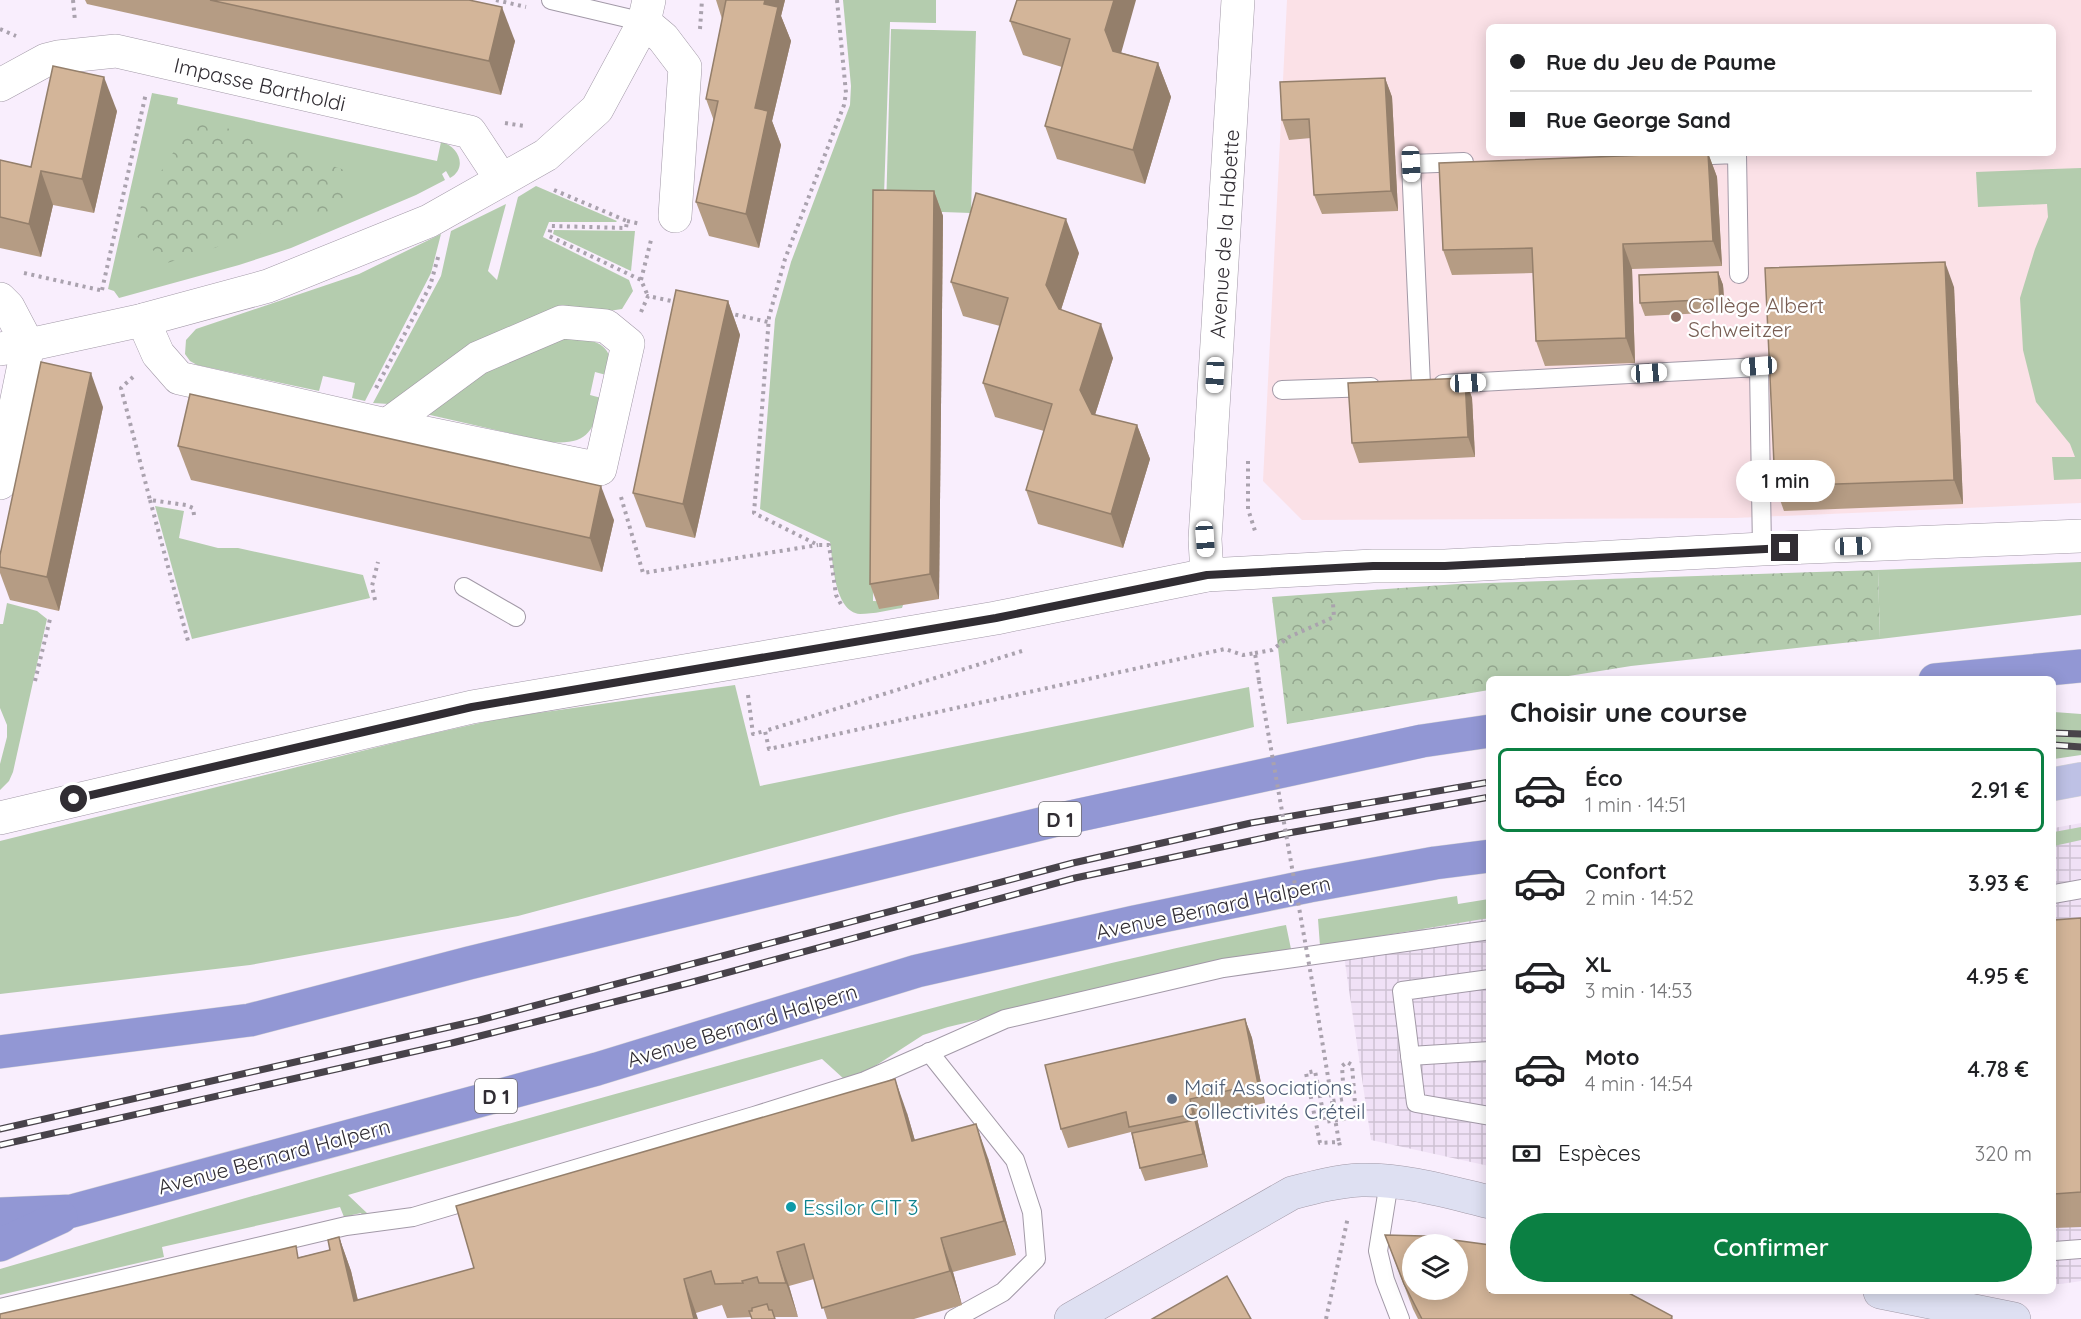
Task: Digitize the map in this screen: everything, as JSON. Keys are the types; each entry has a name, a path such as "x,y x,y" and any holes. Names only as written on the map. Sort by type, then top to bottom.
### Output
{"highway":[{"path":"1977,676 2081,666"},
{"name":"D 1","path":"0,1052 250,1020 469,963 1060,819 1422,741 1486,732"},
{"name":"Avenue Bernard Halpern","path":"0,1214 72,1211 597,1069 917,971 1134,922 1309,886 1435,863 1486,857"},
{"path":"0,1245 72,1211"}],"main road":[{"path":"2056,784 2081,779"}],"street":[{"name":"Avenue de la Habette","path":"1207,575 1205,527 1238,0"},
{"path":"14,347 143,320 268,286 429,221 546,155 597,109 647,11"},
{"path":"647,11 663,38 685,67 664,225"},
{"name":"Impasse Bartholdi","path":"0,85 46,60 116,51 470,132 501,179"},
{"path":"0,299 8,307 14,347 0,483"},
{"path":"143,320 158,354 179,378 387,425 600,469 628,344 606,326 562,322 478,358 387,425"},
{"path":"0,818 472,707 996,618 1207,575 2081,536"},
{"path":"1071,1319 1292,1193 1346,1182 1389,1182 1422,1185 1486,1201"},
{"path":"1890,1294 2014,1319"}],"lane":[{"path":"551,0 647,11"},
{"path":"1737,156 1739,274"},
{"path":"1480,162 1411,164 1415,385 1539,380 1759,366 1762,549"},
{"path":"1282,390 1386,386"},
{"path":"464,587 516,617"},
{"path":"2056,894 2081,889"},
{"path":"0,1308 346,1226 413,1217 854,1085 1005,1019 1223,968 1486,931"},
{"path":"1486,980 1402,991 1416,1103 1486,1115"},
{"path":"1410,1056 1486,1051"},
{"path":"929,1052 1015,1160 1032,1212 1036,1259 1003,1292 954,1319"},
{"path":"1389,1182 1378,1251 1385,1280 1401,1319"},
{"path":"2056,1251 2081,1249"}],"path":[{"path":"496,0 527,7"},
{"path":"818,544 754,513 768,322 785,260 844,105 846,93 837,0"},
{"path":"20,272 102,290 153,59"},
{"path":"499,122 529,127"},
{"path":"546,186 627,221 626,228 551,226 549,236 641,280 648,296 628,344"},
{"path":"641,280 664,225"},
{"path":"371,397 430,286"},
{"path":"648,296 681,303"},
{"path":"725,312 768,322"},
{"path":"158,354 121,388 188,641"},
{"path":"600,469 618,488 643,573 818,544 829,545 832,569"},
{"path":"150,500 186,505 192,508 194,515"},
{"path":"375,600 372,586 378,562"},
{"path":"765,731 769,749 1225,648 1243,655 1272,650 1289,637 1334,617 1333,594"},
{"path":"35,681 50,620"},
{"path":"746,685 753,734 1030,649"},
{"path":"1255,653 1341,1150"},
{"path":"1332,1101 1344,1099 1342,1066 1347,1062 1352,1065 1356,1117 1325,1122 1315,1071 1306,1074 1320,1143 1339,1142"},
{"path":"1326,1319 1350,1207"}],"shaded area":[{"name":"Collège Albert Schweitzer","path":"1287,0 2081,0 2081,503 1735,518 1302,520 1263,481"},
{"path":"2081,823 2081,1281 2061,1284 2056,1284 2056,828"},
{"path":"1486,918 1486,1165 1371,1140 1342,942"}],"green space":[{"path":"843,0 936,0 936,23 890,22 873,601 904,602 902,608 860,614 851,611 840,595 836,584 830,542 760,509 775,319 791,262 850,105 851,86"},
{"path":"891,29 976,31 971,213 886,210"},
{"path":"152,93 178,98 177,104 437,161 441,142 453,148 457,153 459,169 450,178 446,171 442,174 445,180 416,195 291,248 239,265 119,298 114,291 108,289"},
{"path":"196,117 347,171 342,207 164,264 161,257 135,235 142,201"},
{"path":"2081,168 2081,479 2054,480 2052,457 2075,457 2070,444 2036,402 2023,350 2020,298 2035,249 2048,217 2047,204 1978,207 1976,172"},
{"path":"536,186 617,221 549,222 543,237 629,280 633,291 622,309 569,317 389,404 373,403 441,276 451,231 506,204 488,271 497,280 518,197"},
{"path":"554,230 635,231 631,271 553,234"},
{"path":"441,234 431,273 365,401 352,398 355,383 323,376 319,391 197,365 185,354 186,340 196,329 359,274"},
{"path":"565,336 600,344 609,355 611,364 610,376 595,372 590,395 605,399 591,428 580,439 548,442 417,412 467,379"},
{"path":"155,506 184,511 179,538 218,548 238,548 363,575 370,598 192,639"},
{"path":"2081,562 2081,615 1880,639 1878,570"},
{"path":"1878,570 1880,639 1631,666 1569,676 1486,676 1486,691 1287,724 1272,597 1458,584"},
{"path":"7,603 37,611 47,619 13,772 9,781 0,790 0,764 7,737 7,725 0,708 0,624 3,624"},
{"path":"735,685 760,786 1249,687 1254,727 900,814 518,916 250,965 0,994 0,841 502,718"},
{"path":"2056,712 2081,714 2081,755 2056,759"},
{"path":"2081,827 2081,840 2056,846 2056,832"},
{"path":"1457,896 1458,904 1486,899 1486,918 1320,946 1318,919"},
{"path":"1286,925 1291,949 1171,974 948,1027 923,1035 872,1068 844,1079 822,1059 348,1195 368,1214 352,1215 352,1218 344,1217 340,1207 162,1247 164,1257 0,1295 0,1269 180,1217 540,1115 932,1008 1143,956"}],"building":[{"path":"210,0 469,0 502,7 489,61"},
{"path":"726,0 765,0 764,4 778,7 755,108 768,111 746,214 696,202 718,101 706,99"},
{"path":"1017,0 1114,0 1105,30 1113,51 1158,63 1133,150 1045,126 1070,39 1010,21"},
{"path":"53,66 104,77 82,179 41,171 29,224 0,217 0,160 31,167"},
{"path":"1385,78 1391,191 1314,195 1309,119 1282,120 1280,82"},
{"path":"1627,156 1708,156 1713,241 1623,244 1626,338 1536,341 1532,248 1443,250 1439,163"},
{"path":"873,190 934,191 930,574 870,584"},
{"path":"976,193 1066,219 1046,285 1059,309 1101,324 1080,390 1092,414 1137,425 1111,514 1026,490 1052,404 983,383 1008,298 951,282"},
{"path":"1945,262 1954,480 1775,486 1765,268"},
{"path":"1718,272 1720,299 1640,303 1639,275"},
{"path":"676,290 728,301 683,504 633,493"},
{"path":"41,362 91,373 47,577 0,567 0,555"},
{"path":"1465,378 1468,437 1352,443 1348,383"},
{"path":"190,394 601,486 590,538 178,446"},
{"path":"2081,918 2081,1192 2056,1194 2056,920"},
{"path":"1245,1019 1258,1084 1190,1099 1193,1114 1129,1127 1126,1112 1061,1129 1045,1065"},
{"name":"Essilor CIT 3","path":"895,1079 912,1141 976,1124 1004,1221 941,1238 950,1271 822,1308 804,1244 777,1252 786,1283 759,1283 757,1277 742,1281 743,1283 715,1284 711,1271 684,1279 694,1319 0,1319 0,1314 296,1246 298,1258 330,1250 328,1240 339,1237 354,1301 474,1268 456,1206"},
{"path":"1195,1120 1203,1154 1140,1168 1132,1133"},
{"path":"1385,1235 1402,1235 1402,1279"},
{"path":"1468,1242 1486,1244 1486,1294 1631,1294 1672,1316 1671,1319 1422,1319 1412,1300 1468,1300"},
{"path":"1227,1276 1251,1319 1152,1319"},
{"path":"767,1304 775,1319 752,1319 749,1311 752,1311 752,1308"}],"railway":[{"path":"2056,733 2081,734"},
{"path":"2056,745 2081,747"},
{"path":"0,1129 480,1020 1073,863 1251,823 1486,783"},
{"path":"0,1145 452,1043 689,983 1075,878 1283,834 1486,798"}],"place":[{"name":"Collège Albert Schweitzer","path":"1676,317"},
{"name":"Maif Associations Collectivités Créteil","path":"1172,1099"},
{"name":"Essilor CIT 3","path":"791,1207"}],"route":[{"path":"74,799 472,707 996,618 1207,575 1373,566 1445,566 1785,548"}]}
